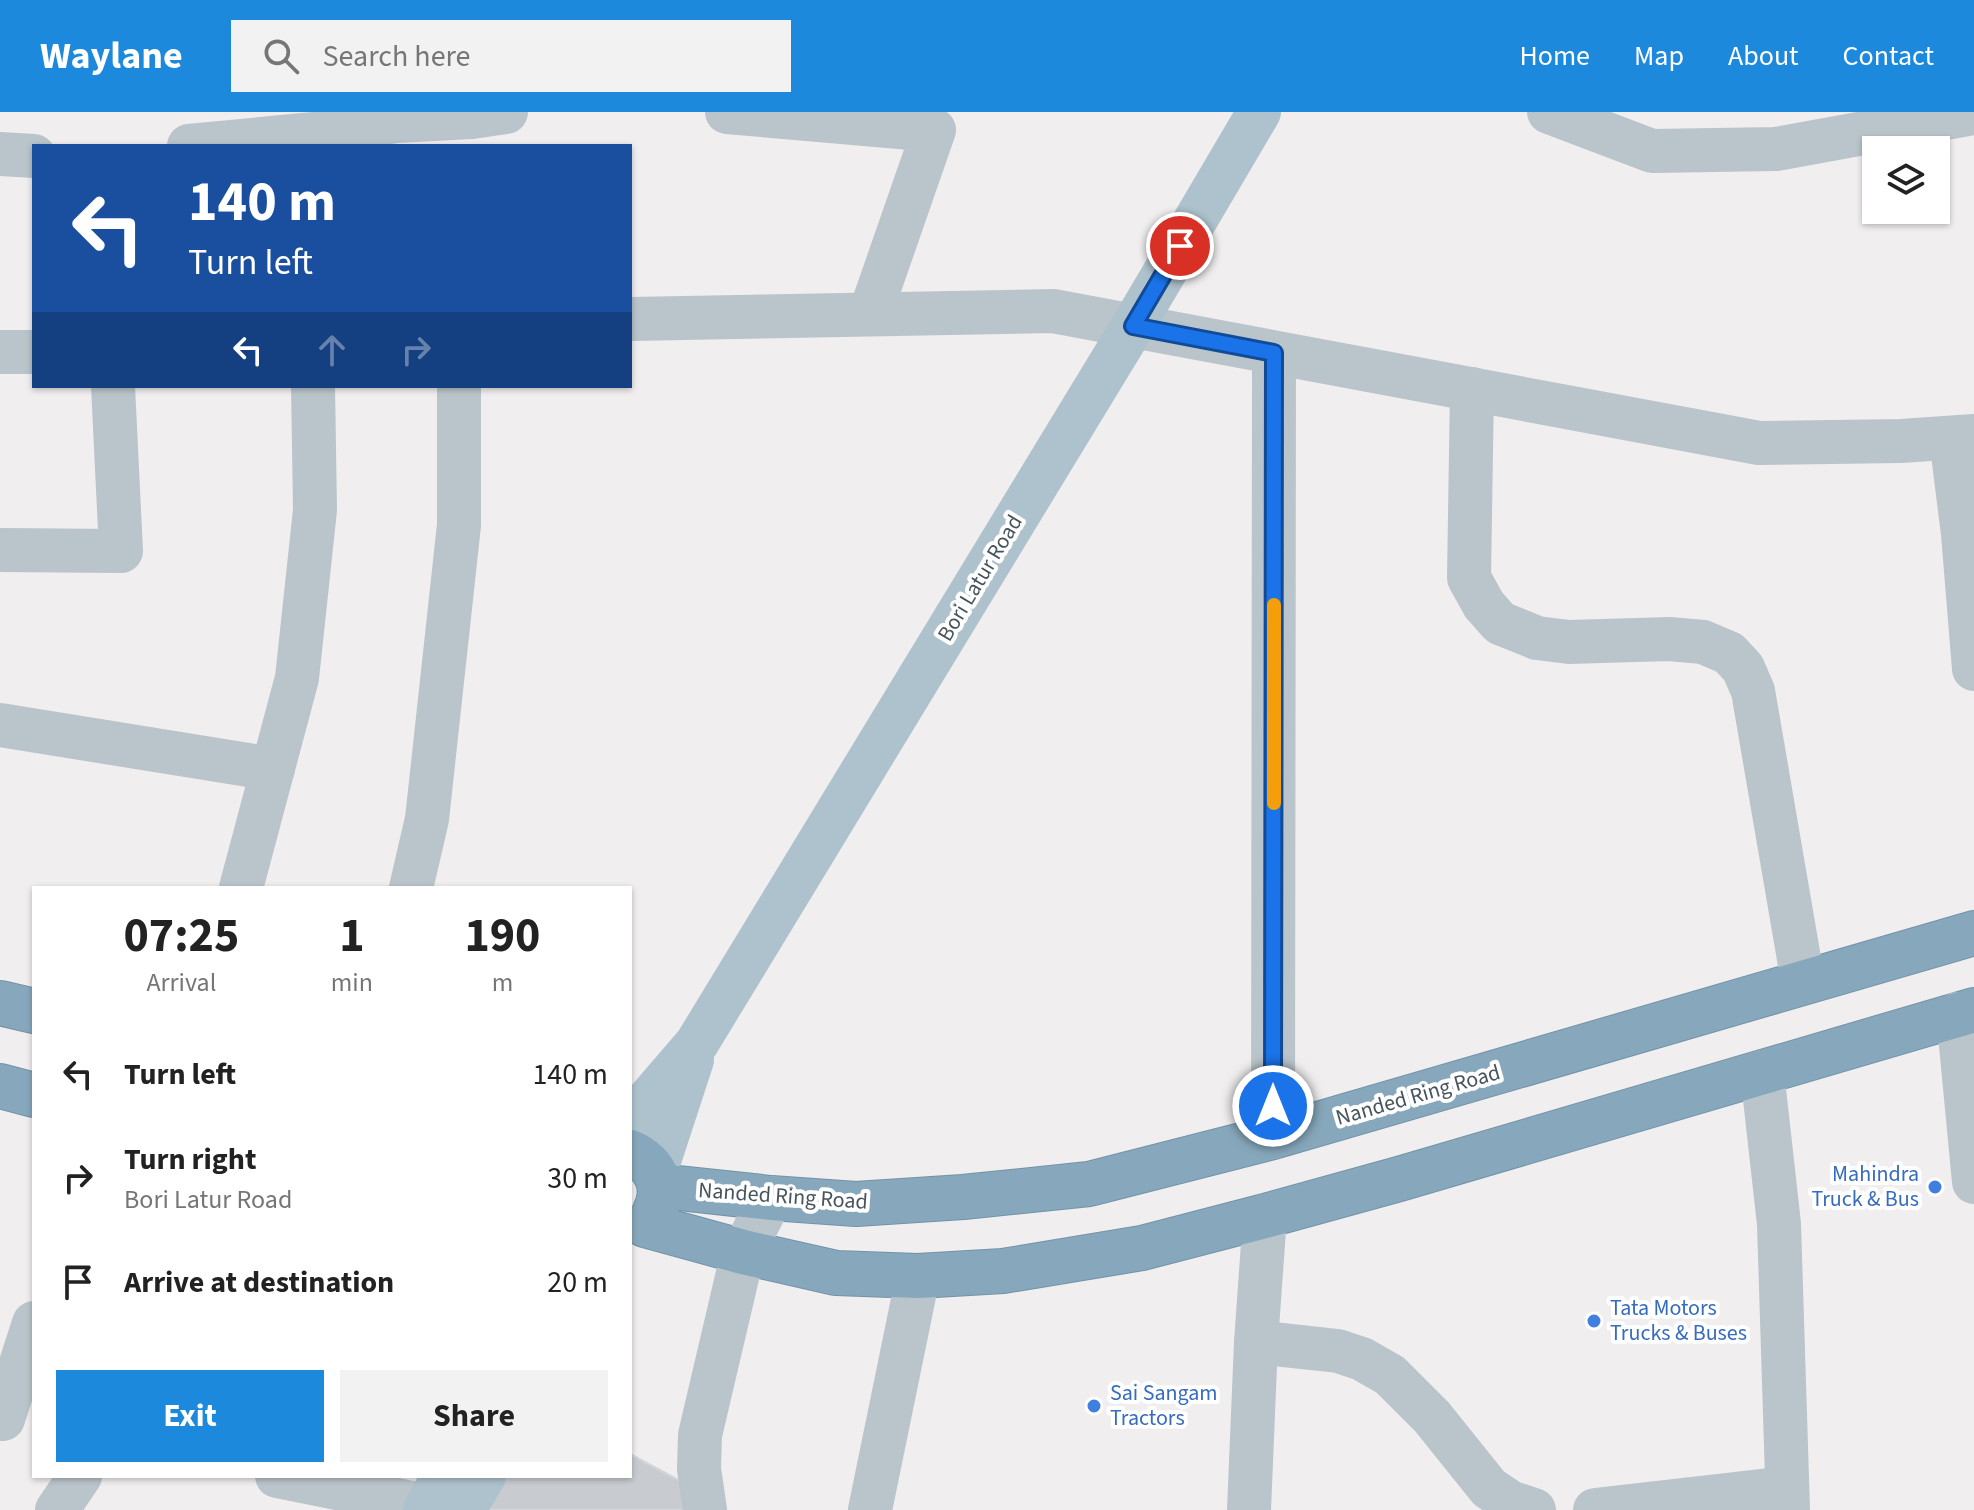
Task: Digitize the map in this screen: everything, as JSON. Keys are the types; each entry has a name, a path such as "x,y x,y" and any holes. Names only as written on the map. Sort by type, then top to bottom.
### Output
{"highway":[{"name":"Nanded Ring Road","path":"644,1194 856,1204 1089,1184 1273,1137 1974,933"},
{"path":"0,1003 32,1011"},
{"path":"644,1194 743,1252 836,1273 918,1276 1003,1271 1142,1248 1265,1216 1966,1012"},
{"path":"0,1086 32,1094"}],"main road":[{"name":"Bori Latur Road","path":"632,1119 697,1043 1133,326 1259,112"},
{"name":"Bori Latur Road","path":"644,1194 697,1043"},
{"path":"440,1501 480,1478"}],"street":[{"path":"226,144 301,140 396,121 506,112"},
{"path":"727,112 934,130 870,314"},
{"path":"1549,112 1652,151 1776,149 1974,113"},
{"path":"0,154 32,156"},
{"path":"632,319 1053,311 1759,443 1963,437 1963,534 1974,669"},
{"path":"0,352 32,352"},
{"path":"1273,1137 1274,353"},
{"path":"0,550 121,551 113,388"},
{"path":"242,886 297,678 315,510 313,388"},
{"path":"411,886 427,819 459,525 459,388"},
{"path":"1472,389 1469,578 1484,605 1500,623 1537,638 1569,642 1669,639 1703,642 1729,653 1743,668 1753,691 1803,982"},
{"path":"0,725 273,769"},
{"path":"1966,1012 1974,1182"},
{"path":"1595,1510 1787,1499 1779,1224 1762,1072"},
{"path":"705,1510 699,1469 700,1435 743,1252 771,1198"},
{"path":"1249,1510 1265,1216"},
{"path":"870,1510 918,1276"},
{"path":"12,1421 32,1332"},
{"path":"1256,1342 1338,1351 1362,1359 1390,1375 1432,1417 1489,1488 1510,1502 1534,1510"},
{"path":"57,1510 79,1478"},
{"path":"290,1478 440,1501"}],"building":[{"path":"632,1455 697,1490 686,1510 483,1510 502,1478 632,1478"}],"slow traffic":[{"path":"1274,605 1274,803"}],"place":[{"name":"Mahindra Truck & Bus","path":"1935,1187"},
{"name":"Tata Motors Trucks & Buses","path":"1594,1321"},
{"name":"Sai Sangam Tractors","path":"1094,1406"}],"route":[{"path":"1180,246 1133,326 1274,353 1273,1106"}]}
